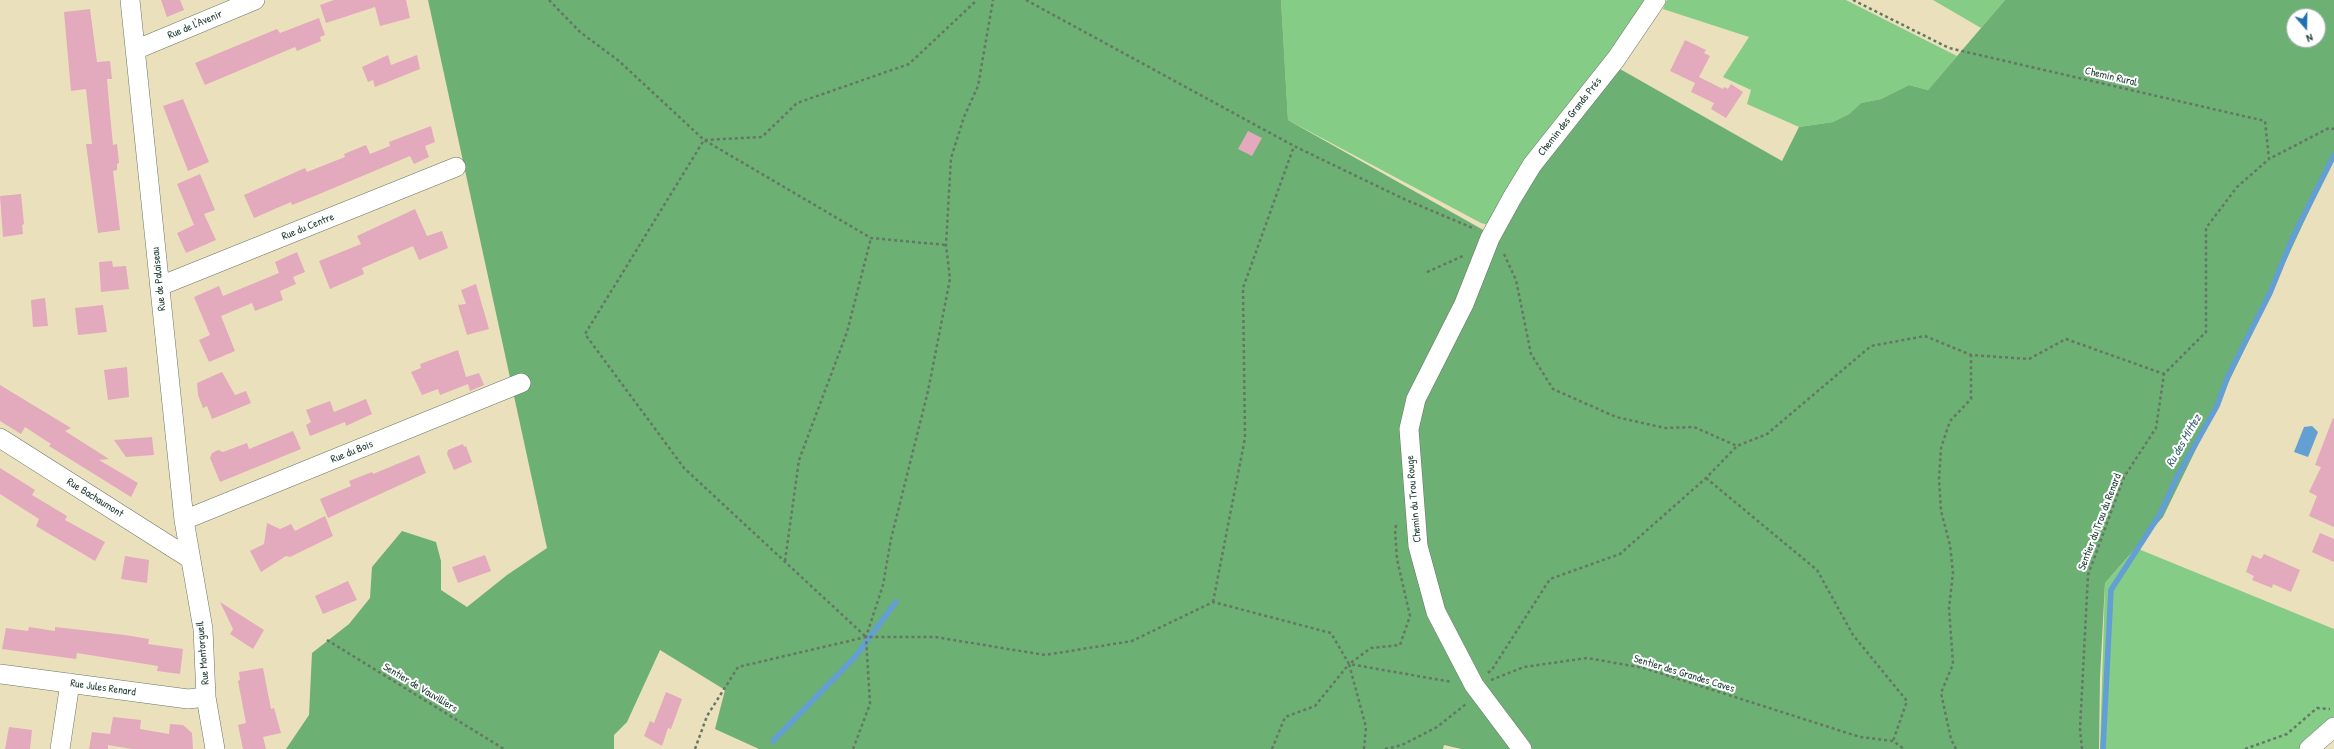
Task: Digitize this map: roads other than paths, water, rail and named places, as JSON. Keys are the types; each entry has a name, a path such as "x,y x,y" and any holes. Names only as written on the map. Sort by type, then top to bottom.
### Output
{"street":[{"name":"Rue de Palaiseau","path":"130,0 189,558"},
{"name":"Rue de l'Avenir","path":"135,50 255,0"},
{"name":"Chemin des Grands Prés","path":"1490,240 1532,165 1616,59 1656,0"},
{"name":"Rue du Centre","path":"160,286 456,167"},
{"name":"Chemin du Trou Rouge","path":"1490,240 1464,304 1416,399 1409,429 1418,546 1436,612 1474,685 1522,749"},
{"name":"Rue du Bois","path":"184,520 521,383"},
{"name":"Rue Bachaumont","path":"0,438 189,558"},
{"name":"Rue Montorgueil","path":"189,558 202,629 206,697 215,749"},
{"name":"Rue Jules Renard","path":"0,674 188,699 206,697"},
{"path":"60,749 70,684"},
{"path":"2309,749 2334,727"}],"water":[{"path":"2312,426 2318,432 2308,457 2294,452 2304,427"}],"waterway":[{"name":"Ru des Mittez","path":"2103,749 2111,590 2160,514 2177,477 2217,406 2228,376 2270,293 2292,239 2334,155"},
{"path":"773,741 855,657 896,602"}]}
